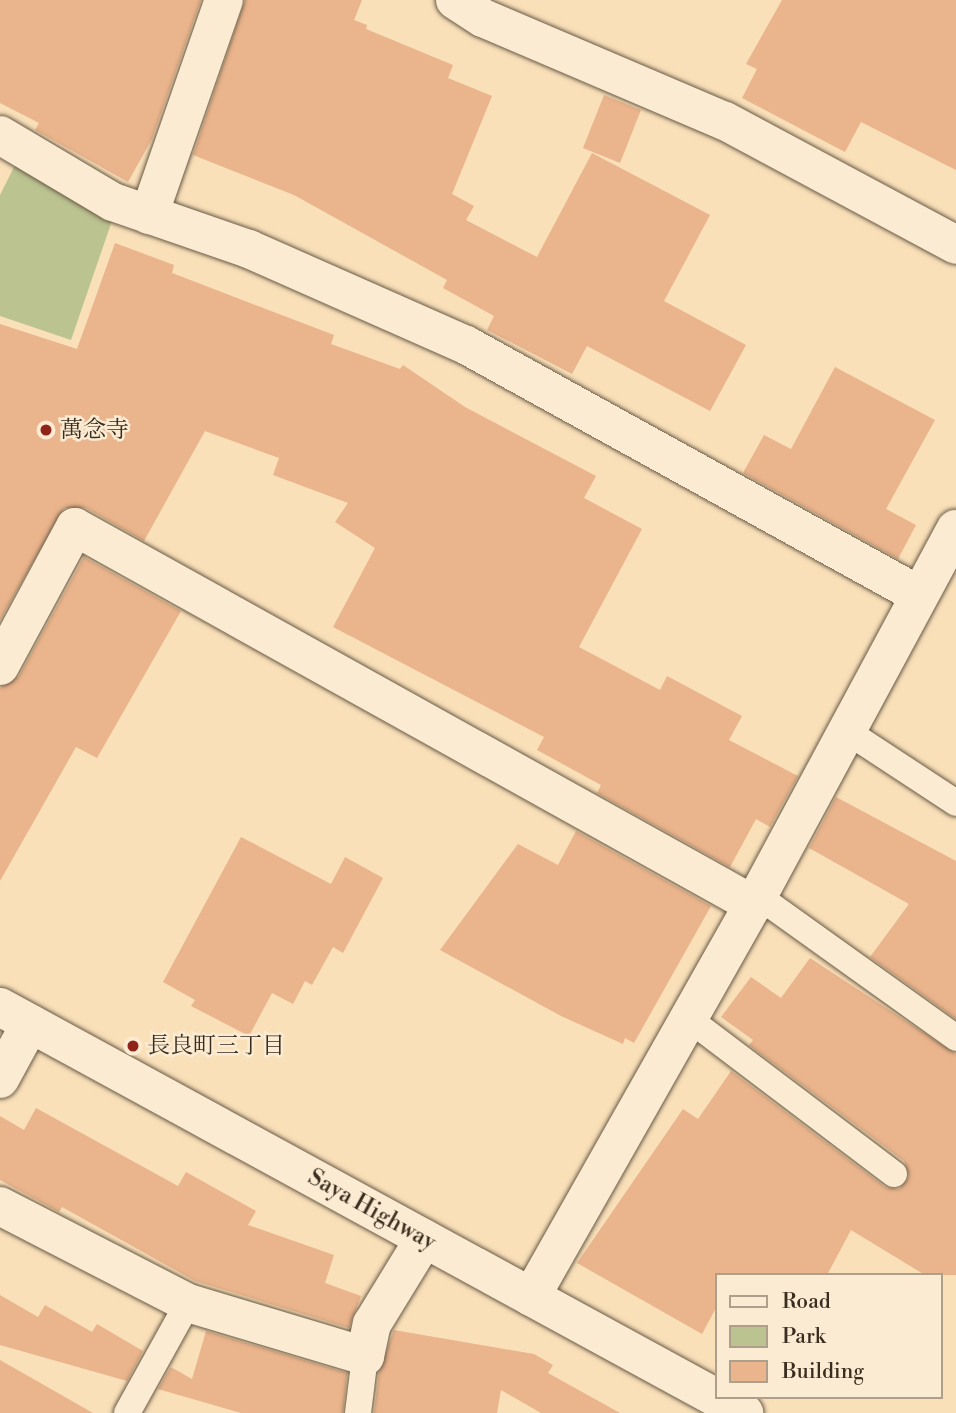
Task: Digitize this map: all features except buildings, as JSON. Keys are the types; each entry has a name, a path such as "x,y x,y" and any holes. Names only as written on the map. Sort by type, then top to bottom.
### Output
{"street":[{"path":"149,215 224,0"},
{"path":"455,0 482,18 725,121 956,245"},
{"path":"0,135 113,202 249,249 466,345 919,595"},
{"path":"0,666 75,527 756,900"},
{"path":"531,1297 756,900 919,595 951,549"},
{"path":"0,1079 15,1015"},
{"name":"Saya Highway","path":"15,1015 715,1397"},
{"path":"0,1206 188,1303 365,1356 372,1324 424,1239"},
{"name":"Saya Highway","path":"718,1399 744,1413"}],"lane":[{"path":"848,732 956,803"},
{"path":"756,900 956,1038"},
{"path":"689,1019 894,1174"},
{"path":"127,1413 188,1303"},
{"path":"358,1413 365,1356"}],"green space":[{"path":"20,155 115,212 71,340 0,316 0,195"}],"place":[{"name":"萬念寺","path":"46,430"},
{"name":"長良町三丁目","path":"133,1046"}]}
